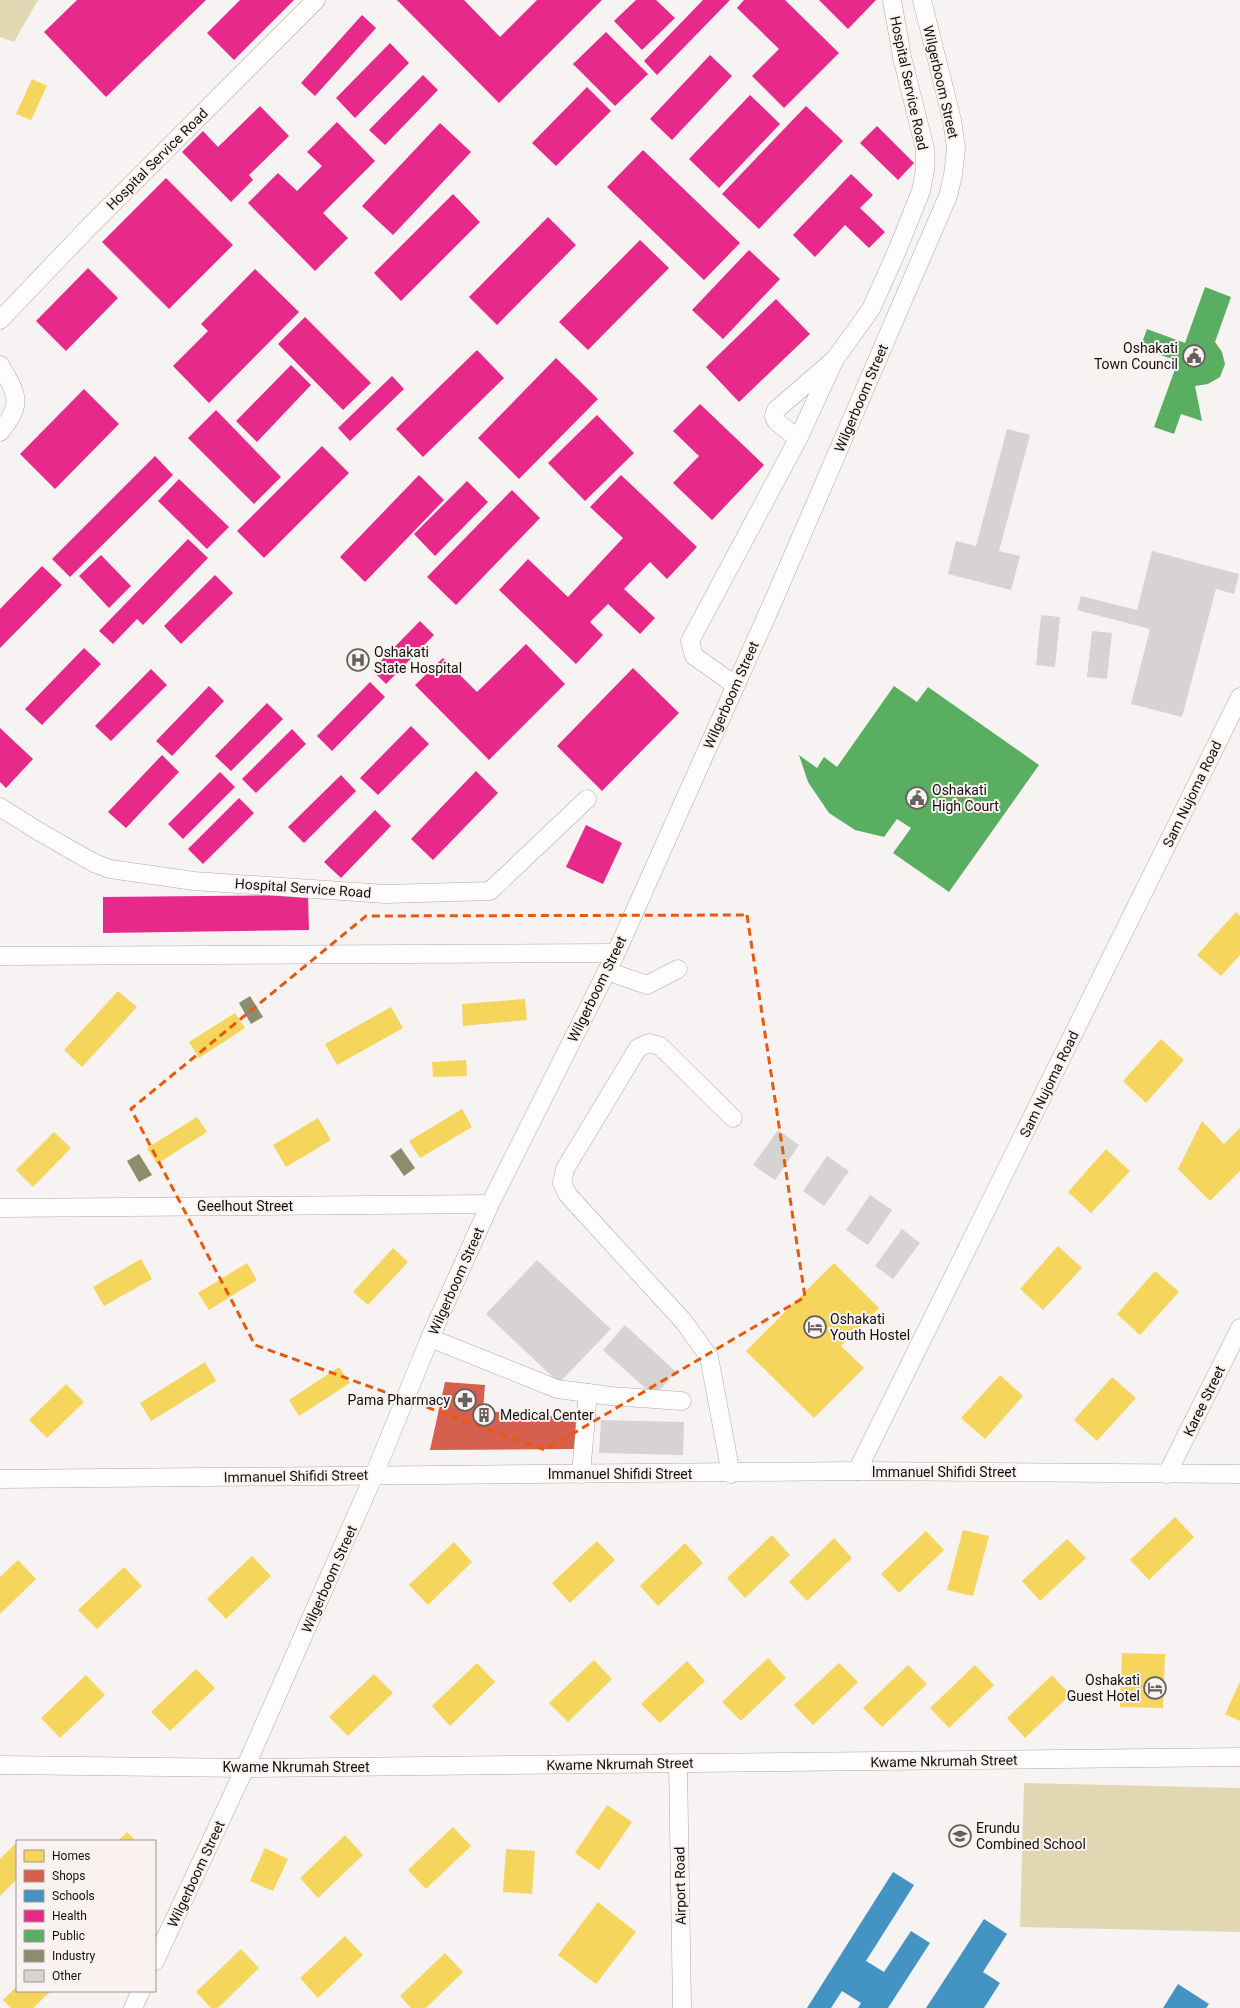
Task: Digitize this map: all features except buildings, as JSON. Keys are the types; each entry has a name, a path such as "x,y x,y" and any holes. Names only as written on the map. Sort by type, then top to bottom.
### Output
{"street":[{"name":"Hospital Service Road","path":"0,320 90,226 316,0"},
{"name":"Hospital Service Road","path":"835,359 776,410 774,416 776,420 798,439 835,359 871,309 919,197 925,170 925,149 902,57 892,0"},
{"name":"Wilgerboom Street","path":"156,1960 245,1768 374,1475 430,1338 490,1204 616,953 736,685 948,196 953,175 956,148 952,120 922,0"},
{"path":"0,365 11,385 17,402 10,420 0,432"},
{"path":"736,685 694,656 690,641 798,439"},
{"name":"Sam Nujoma Road","path":"857,1471 1240,697"},
{"name":"Hospital Service Road","path":"0,807 44,835 94,863 110,869 194,881 386,894 490,891 587,799"},
{"path":"0,956 616,953"},
{"path":"607,971 647,985 678,969"},
{"path":"731,1474 710,1357 684,1322 568,1195 562,1183 565,1169 638,1048 649,1043 660,1046 733,1118"},
{"name":"Geelhout Street","path":"0,1208 490,1204"},
{"name":"Karee Street","path":"1167,1474 1240,1328"},
{"path":"430,1338 557,1389 682,1401"},
{"path":"581,1474 588,1393"},
{"name":"Immanuel Shifidi Street","path":"0,1479 374,1475 731,1474 857,1471 1240,1474"},
{"name":"Kwame Nkrumah Street","path":"0,1765 245,1768 1240,1757"},
{"name":"Airport Road","path":"678,1764 682,2008"},
{"path":"133,2008 141,1992"}],"highlighted area":[{"path":"747,915 805,1297 545,1450 255,1345 131,1109 366,916"}],"shaded area":[{"path":"0,0 38,0 14,42 0,37"},
{"path":"1024,1783 1240,1788 1240,1932 1020,1927"}],"place":[{"name":"Oshakati Town Council","path":"1194,356"},
{"name":"Oshakati State Hospital","path":"358,660"},
{"name":"Oshakati High Court","path":"917,798"},
{"name":"Oshakati Youth Hostel","path":"815,1327"},
{"name":"Pama Pharmacy","path":"465,1400"},
{"name":"Medical Center","path":"484,1415"},
{"name":"Oshakati Guest Hotel","path":"1155,1688"},
{"name":"Erundu Combined School","path":"960,1836"}]}
